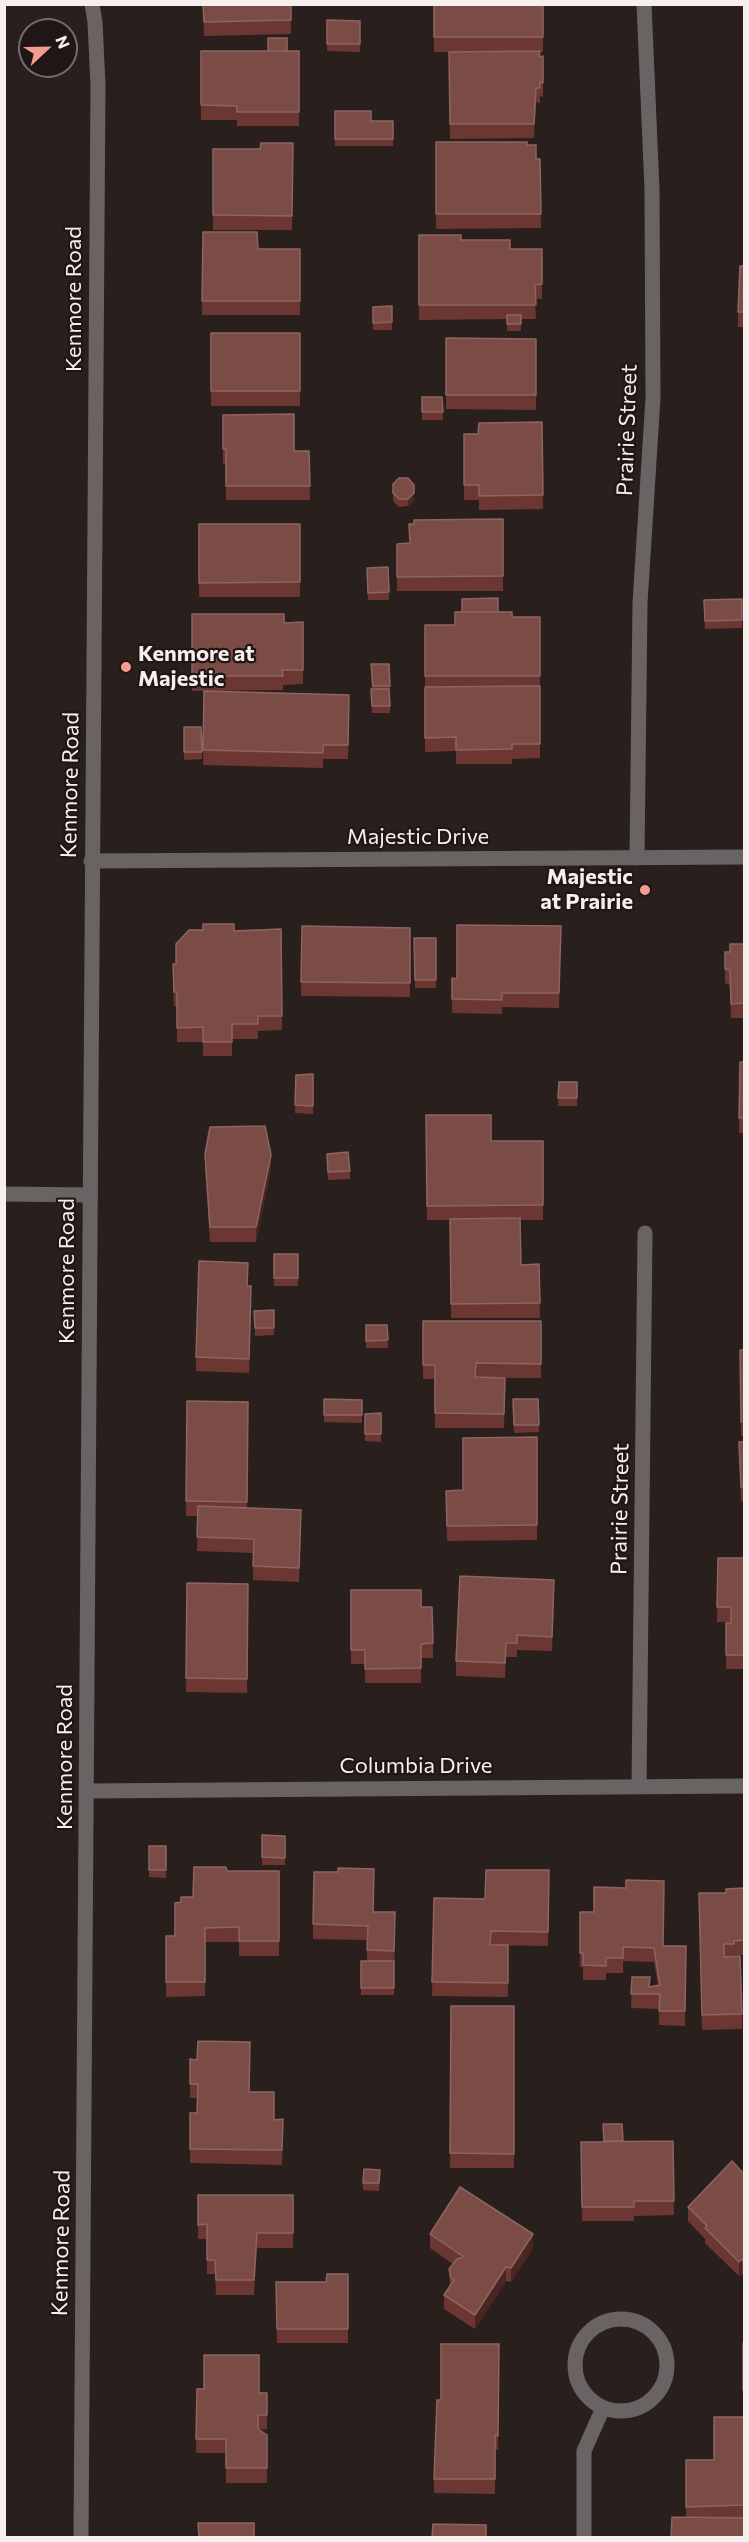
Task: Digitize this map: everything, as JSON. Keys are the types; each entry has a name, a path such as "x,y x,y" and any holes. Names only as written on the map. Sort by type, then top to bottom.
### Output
{"street":[{"name":"Kenmore Road","path":"81,2538 98,97 95,22 92,4"},
{"name":"Prairie Street","path":"637,858 640,603 653,398 652,189 644,4"},
{"name":"Majestic Drive","path":"92,861 744,857"},
{"path":"4,1194 90,1195"},
{"name":"Prairie Street","path":"639,1786 645,1233"},
{"name":"Columbia Drive","path":"87,1791 744,1786"},
{"path":"620,2318 636,2321 649,2328 660,2339 666,2352 668,2367 665,2382 658,2395 646,2405 633,2410 617,2412 603,2408 590,2400 580,2387 575,2372 575,2356 580,2342 591,2329 604,2321 620,2318"},
{"path":"584,2538 584,2451 603,2408"}],"building":[{"path":"203,4 291,4 291,20 204,22"},
{"path":"434,4 543,4 543,37 434,37"},
{"path":"327,20 360,21 360,44 327,44"},
{"path":"268,38 287,38 287,51 268,51"},
{"path":"201,51 299,51 299,112 237,112 237,106 201,105"},
{"path":"540,51 539,57 543,56 543,83 540,82 540,88 536,88 534,124 450,124 449,52"},
{"path":"335,111 371,111 371,121 393,121 393,139 335,139"},
{"path":"436,142 527,142 527,145 536,145 536,159 540,159 541,214 436,214"},
{"path":"261,143 293,143 292,216 213,215 213,149 260,149"},
{"path":"203,232 257,232 258,249 300,249 300,301 202,301"},
{"path":"419,235 461,235 461,240 510,240 510,249 542,249 542,284 535,285 536,305 419,305"},
{"path":"740,266 744,266 744,312 738,312"},
{"path":"392,306 392,322 373,323 373,307"},
{"path":"507,315 521,315 521,324 507,324"},
{"path":"211,333 300,333 300,391 211,391"},
{"path":"446,338 536,339 536,395 446,395"},
{"path":"422,397 442,397 443,412 422,412"},
{"path":"294,414 294,451 309,451 310,486 226,486 223,415"},
{"path":"542,422 543,495 479,496 479,485 464,485 464,434 478,434 479,423"},
{"path":"399,478 408,478 414,485 414,493 408,499 399,499 393,493 393,484"},
{"path":"503,519 503,576 397,577 397,544 410,543 409,524 414,524 414,520"},
{"path":"199,524 300,524 300,582 199,583"},
{"path":"388,567 389,592 368,593 367,568"},
{"path":"498,598 498,612 462,612 462,599"},
{"path":"742,599 742,620 705,621 704,600"},
{"path":"455,612 512,612 512,617 540,617 540,676 425,676 425,625 455,625"},
{"path":"192,614 284,614 284,623 303,622 303,670 282,670 283,676 192,676"},
{"path":"371,664 389,664 390,686 373,686"},
{"path":"540,686 540,744 512,744 512,749 456,750 456,737 425,738 425,687"},
{"path":"371,689 389,689 390,706 372,706"},
{"path":"204,691 349,695 348,745 323,745 323,753 203,750"},
{"path":"184,727 201,727 202,752 184,752"},
{"path":"203,924 234,924 234,931 281,929 282,1016 258,1016 258,1024 232,1024 232,1042 203,1042 203,1027 177,1028 177,992 174,992 173,964 176,964 176,944 189,930 203,930"},
{"path":"457,925 561,926 559,993 502,993 502,1000 452,999 452,978 457,979"},
{"path":"302,926 410,928 410,983 301,982"},
{"path":"414,938 436,938 436,980 415,980"},
{"path":"730,944 744,944 744,1003 731,1004 730,970 725,969 725,952 730,952"},
{"path":"740,1062 744,1062 744,1118 739,1118"},
{"path":"313,1074 313,1106 295,1105 296,1075"},
{"path":"559,1082 577,1082 577,1098 558,1098"},
{"path":"426,1115 491,1115 491,1141 543,1141 543,1205 427,1206"},
{"path":"265,1126 271,1155 256,1227 210,1227 205,1154 210,1127"},
{"path":"348,1152 350,1171 328,1172 327,1154"},
{"path":"520,1218 521,1265 539,1264 540,1303 451,1304 450,1219"},
{"path":"274,1254 298,1254 298,1278 274,1278"},
{"path":"199,1261 248,1263 247,1286 251,1286 249,1359 196,1357"},
{"path":"274,1310 274,1328 255,1328 254,1311"},
{"path":"423,1321 541,1321 541,1364 476,1363 475,1377 505,1378 504,1414 435,1413 435,1365 423,1365"},
{"path":"366,1325 387,1325 388,1340 366,1341"},
{"path":"740,1350 744,1350 744,1422 741,1422"},
{"path":"324,1399 362,1400 362,1415 324,1415"},
{"path":"513,1399 538,1399 539,1425 514,1425"},
{"path":"187,1401 248,1402 247,1502 186,1501"},
{"path":"381,1413 381,1434 365,1434 365,1414"},
{"path":"537,1437 537,1525 447,1526 446,1491 463,1490 463,1438"},
{"path":"739,1442 744,1442 744,1486 741,1487"},
{"path":"198,1506 301,1510 299,1568 253,1566 254,1539 197,1537"},
{"path":"718,1558 744,1558 744,1655 726,1655 726,1623 731,1623 731,1607 717,1607"},
{"path":"460,1576 554,1580 552,1637 517,1635 517,1643 506,1643 505,1663 456,1661"},
{"path":"187,1583 248,1584 247,1679 186,1678"},
{"path":"351,1590 421,1590 421,1607 432,1607 433,1643 421,1644 421,1668 365,1669 365,1650 351,1650"},
{"path":"262,1835 285,1836 285,1858 262,1857"},
{"path":"149,1846 166,1846 166,1870 149,1870"},
{"path":"194,1867 226,1867 227,1871 279,1871 279,1941 239,1941 239,1927 205,1928 205,1982 166,1982 166,1936 175,1936 175,1903 181,1902 181,1897 193,1897"},
{"path":"338,1868 374,1869 373,1912 395,1912 394,1951 367,1950 368,1926 313,1924 314,1872 338,1872"},
{"path":"486,1870 549,1870 548,1932 491,1931 490,1945 508,1945 508,1983 432,1982 434,1898 485,1899"},
{"path":"626,1880 664,1881 663,1946 686,1946 685,2011 659,2011 660,1994 631,1994 632,1977 650,1977 649,1987 660,1985 654,1948 623,1947 623,1958 606,1958 606,1966 583,1965 583,1953 580,1953 580,1912 594,1912 594,1887 626,1888"},
{"path":"744,1888 744,1940 734,1941 734,1944 724,1944 724,1957 740,1956 742,2014 702,2015 699,1893 726,1893 726,1889"},
{"path":"361,1961 394,1961 394,1988 361,1988"},
{"path":"451,2006 514,2006 514,2154 450,2153"},
{"path":"198,2041 250,2042 249,2092 274,2092 274,2120 283,2119 282,2150 190,2149 190,2113 197,2113 198,2084 190,2084 190,2059 197,2060"},
{"path":"603,2124 622,2124 623,2141 604,2141"},
{"path":"673,2141 674,2201 634,2201 634,2207 582,2207 581,2142"},
{"path":"732,2161 744,2174 744,2262 742,2259 739,2262 705,2228 707,2226 688,2207"},
{"path":"364,2169 380,2170 379,2183 363,2183"},
{"path":"460,2187 533,2234 511,2268 506,2267 475,2315 444,2295 454,2280 451,2278 449,2269 457,2259 464,2257 430,2234"},
{"path":"198,2195 293,2195 293,2233 257,2233 254,2280 216,2280 215,2260 207,2260 207,2224 198,2225"},
{"path":"327,2274 348,2274 348,2329 277,2329 276,2282 326,2282"},
{"path":"744,2343 744,2390 743,2390"},
{"path":"441,2344 499,2344 495,2479 434,2479 437,2400 441,2400"},
{"path":"204,2355 259,2355 259,2393 267,2393 267,2415 258,2415 258,2429 267,2435 267,2468 226,2468 226,2439 196,2439 197,2389 204,2389"},
{"path":"714,2417 744,2417 744,2505 686,2507 686,2460 714,2460"},
{"path":"672,2517 744,2518 744,2538 671,2538"},
{"path":"198,2523 254,2523 254,2538 199,2538"},
{"path":"433,2524 486,2525 486,2538 432,2538"}],"place":[{"name":"Kenmore at Majestic","path":"126,667"},
{"name":"Majestic at Prairie","path":"645,890"}]}
